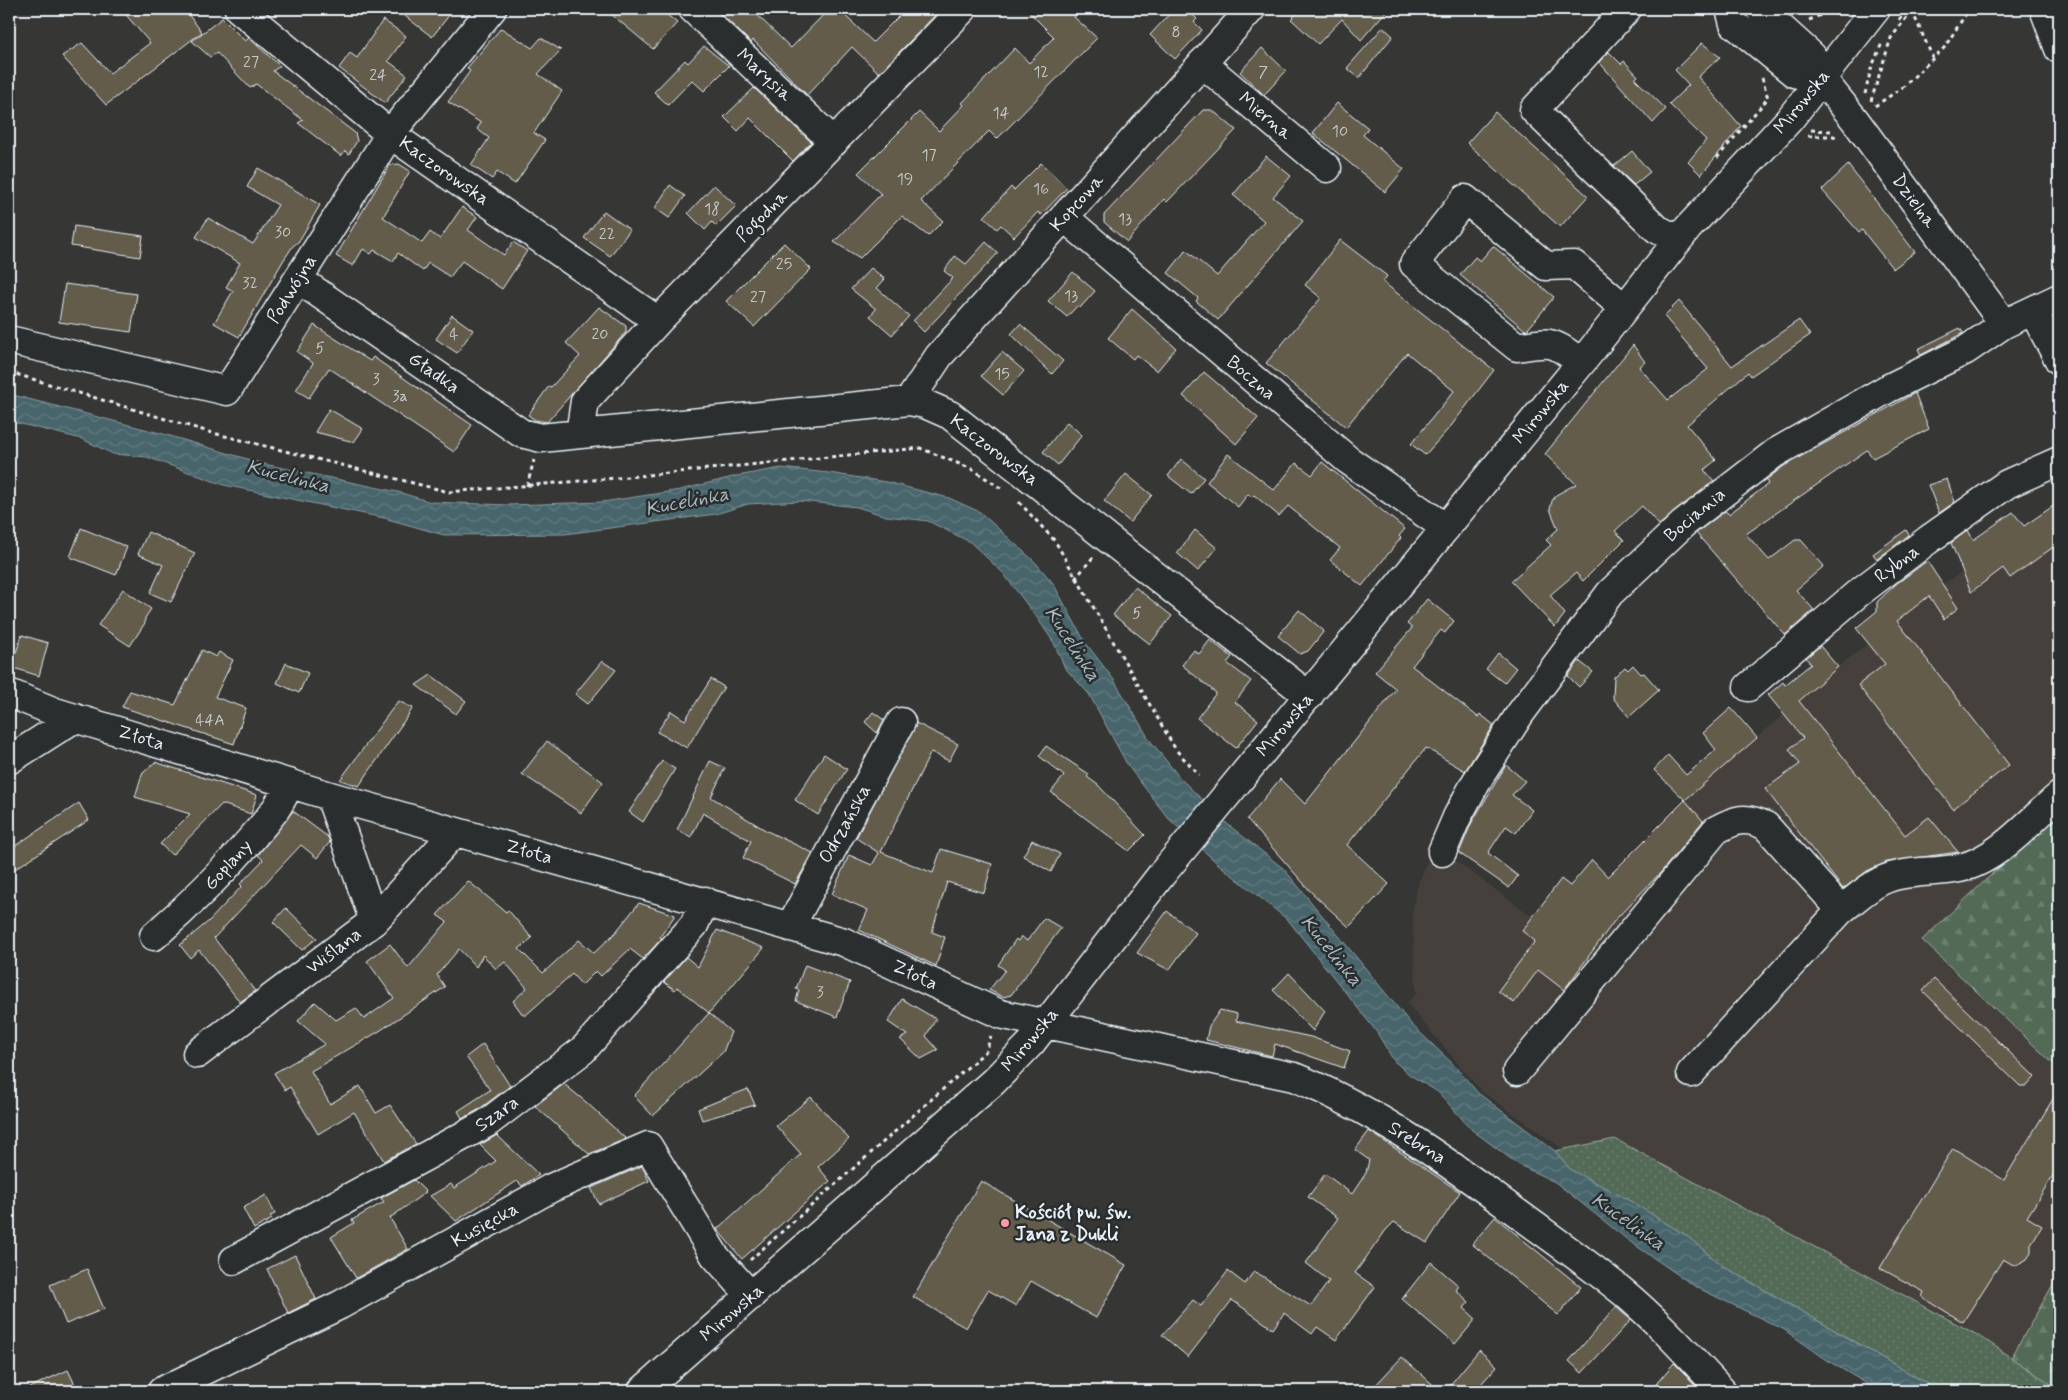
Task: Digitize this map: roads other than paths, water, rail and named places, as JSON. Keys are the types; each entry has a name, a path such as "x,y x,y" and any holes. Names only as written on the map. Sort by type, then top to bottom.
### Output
{"street":[{"name":"Kaczorowska","path":"239,9 390,134 658,321"},
{"name":"Podwójna","path":"9,340 227,391 390,134 492,9"},
{"name":"Pogodna","path":"580,434 585,401 658,321 963,9"},
{"name":"Kopcowa","path":"909,401 939,356 1251,9"},
{"path":"1627,9 1534,110 1657,229 1678,240"},
{"name":"Dzielna","path":"1760,9 1812,56 1822,78 1855,120 2004,324"},
{"name":"Mirowska","path":"642,1391 1020,1056 1162,874 1581,363 1678,240 1789,120 1876,9"},
{"path":"2044,9 2059,48"},
{"name":"Marysia","path":"704,12 834,142"},
{"path":"1721,15 1794,73 1822,78"},
{"name":"Mierna","path":"1202,63 1327,168"},
{"path":"1581,363 1561,347 1548,342 1517,346 1414,264 1466,199 1546,266 1574,265 1624,308"},
{"name":"Boczna","path":"1064,217 1235,366 1348,460 1446,528"},
{"name":"Gładka","path":"298,279 521,433 540,438 580,434"},
{"name":"Bociania","path":"1442,852 1457,817 1476,782 1520,714 1610,593 1683,524 1775,453 1887,389 1966,350 2004,324 2059,298"},
{"path":"2032,311 2059,360"},
{"name":"Kaczorowska","path":"580,434 909,401 925,404 950,415 1309,696"},
{"name":"Rybna","path":"1748,687 1857,594 1936,535 2007,484 2059,461"},
{"name":"Złota","path":"9,693 75,718 330,796 844,942 1000,1014 1044,1025"},
{"path":"9,760 75,718"},
{"name":"Odrzańska","path":"790,927 901,722"},
{"name":"Goplany","path":"154,936 200,896 230,865 283,801 289,783"},
{"path":"330,796 374,921"},
{"path":"1691,1073 1841,910 1881,881 1900,876 1954,869 1974,863 1993,854 2059,796"},
{"path":"1517,1071 1716,830 1732,821 1752,819 1766,826 1841,910"},
{"name":"Wiślana","path":"197,1054 374,921 455,832"},
{"name":"Szara","path":"234,1260 487,1124 584,1050 694,925 705,901"},
{"name":"Srebrna","path":"1044,1025 1104,1035 1294,1077 1328,1091 1440,1157 1573,1254 1624,1293 1678,1344 1722,1391"},
{"name":"Kusięcka","path":"162,1391 340,1305 551,1188 648,1146 715,1256 751,1296"}],"water":[{"name":"Kucelinka","path":"9,394 160,433 264,464 398,492 431,502 508,505 603,502 680,490 737,476 781,468 886,482 949,498 980,512 1035,562 1053,583 1085,642 1114,680 1149,739 1180,778 1226,823 1284,869 1411,1024 1455,1066 1478,1093 1555,1151 1571,1170 1625,1198 1687,1236 1721,1265 1940,1391 1879,1391 1830,1362 1783,1329 1696,1287 1629,1241 1555,1182 1519,1165 1472,1130 1438,1092 1410,1075 1394,1061 1376,1031 1288,920 1217,863 1168,818 1128,766 1089,694 1065,668 1054,643 1038,619 1003,573 970,542 928,521 886,516 857,507 800,501 748,504 716,514 565,534 444,535 384,518 224,485 147,457 113,454 82,439 9,421"}],"place":[{"name":"Kościół pw. św. Jana z Dukli","path":"1005,1223"}]}
